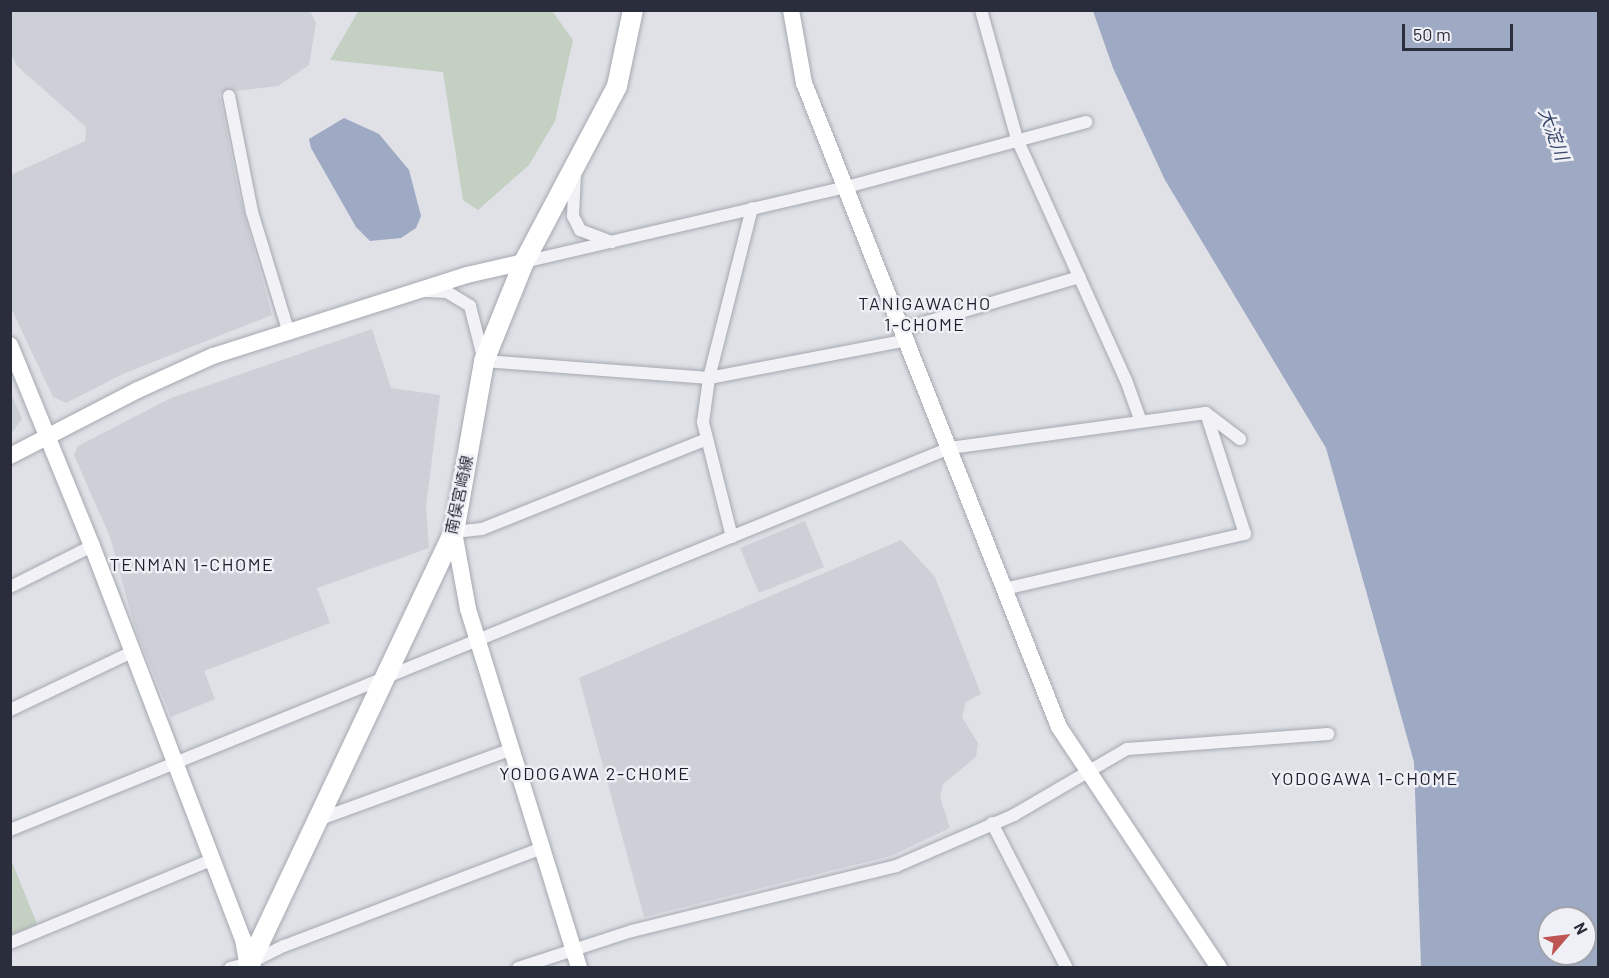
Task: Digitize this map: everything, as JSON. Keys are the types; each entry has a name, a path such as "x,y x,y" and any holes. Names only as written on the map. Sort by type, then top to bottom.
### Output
{"main road":[{"name":"南俣宮崎線","path":"245,966 320,819 454,532 484,361 524,262 576,168 617,86 633,10"}],"street":[{"path":"791,10 804,83 1059,727 1087,775 1219,968"},
{"path":"981,10 1017,139 1080,277 1140,419"},
{"path":"229,96 252,212 289,333"},
{"path":"10,456 213,356 418,291 524,262 847,187 1086,122"},
{"path":"576,168 573,216 580,230 613,242"},
{"path":"732,537 705,440 709,378 752,208"},
{"path":"418,291 447,292 470,306 484,361 709,378 905,334 1080,277"},
{"path":"10,345 92,546 130,653 212,860 245,966 284,946 544,847"},
{"path":"1004,589 1245,534 1206,413"},
{"path":"10,830 950,448 1140,419 1206,413 1240,439"},
{"path":"579,968 544,847 477,640 454,532 482,529 705,440"},
{"path":"10,587 92,546"},
{"path":"10,710 130,653"},
{"path":"518,968 573,948 896,866 992,823 1087,775 1127,748 1328,734"},
{"path":"320,819 512,749"},
{"path":"992,823 1067,968"},
{"path":"10,943 212,860"}],"shaded area":[{"path":"12,11 310,11 316,23 309,65 278,86 219,93 240,199 272,315 123,374 66,403 53,397 11,308 11,175 85,141 86,127 17,66 11,54"},
{"path":"372,329 391,388 440,395 426,507 429,548 317,588 330,623 204,671 215,699 171,717 134,625 110,537 74,455 78,446 171,398"},
{"path":"11,393 22,419 10,434"},
{"path":"805,521 824,567 759,593 740,548"},
{"path":"901,540 935,577 981,694 966,702 962,717 978,743 976,757 943,784 940,797 950,828 891,856 644,917 579,678"}],"green space":[{"path":"359,10 552,11 573,40 555,121 529,165 478,210 463,200 443,72 330,60"},
{"path":"10,857 37,924 11,935 10,935"}],"water":[{"name":"大淀川","path":"1093,11 1598,11 1598,967 1421,967 1414,762 1326,448 1165,180 1113,68"},
{"path":"344,118 379,134 409,170 421,216 416,228 401,238 370,241 356,227 311,148 309,139"}],"district":[{"name":"TANIGAWACHO 1-CHOME","path":"925,314"},
{"name":"TENMAN 1-CHOME","path":"192,564"},
{"name":"YODOGAWA 2-CHOME","path":"595,773"},
{"name":"YODOGAWA 1-CHOME","path":"1365,778"}]}
